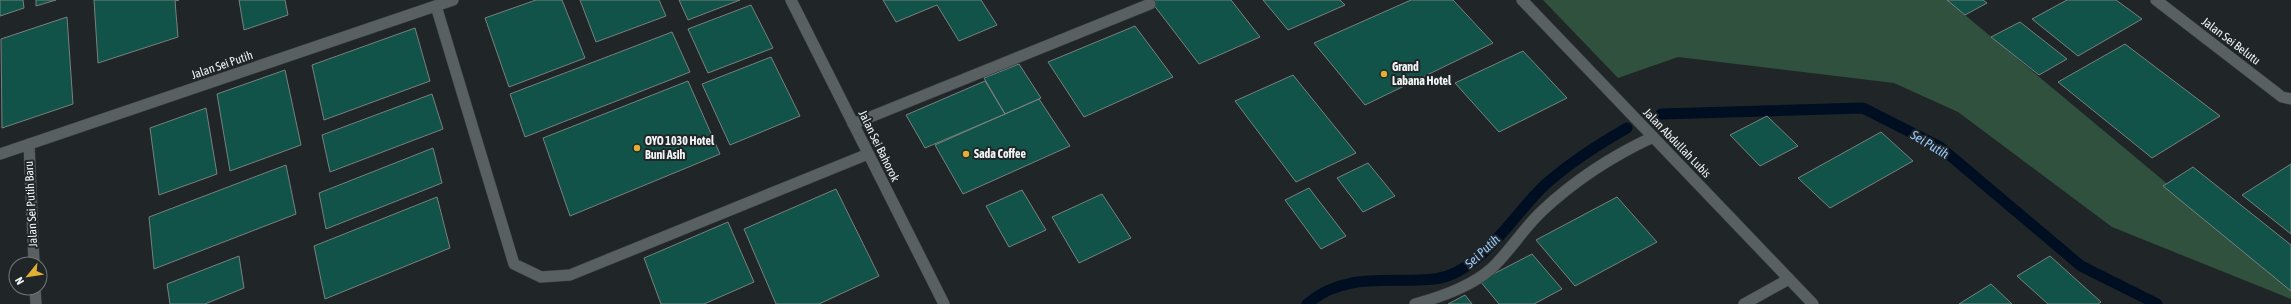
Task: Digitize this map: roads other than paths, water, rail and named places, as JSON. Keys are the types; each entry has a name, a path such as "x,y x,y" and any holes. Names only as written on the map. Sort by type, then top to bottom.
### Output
{"street":[{"name":"Jalan Sei Putih","path":"0,154 453,0"},
{"name":"Jalan Sei Bahorok","path":"791,0 944,304"},
{"name":"Jalan Abdullah Lubis","path":"1522,0 1813,304"},
{"name":"Jalan Sei Belutu","path":"2156,0 2282,97 2291,99"},
{"path":"853,124 1150,4"},
{"path":"436,6 514,264 541,277 570,275 868,154"},
{"path":"1415,304 1440,296 1477,278 1490,269 1526,226 1579,179 1612,157 1653,137"},
{"name":"Jalan Sei Putih Baru","path":"29,144 34,256"},
{"path":"1744,304 1789,279"}],"waterway":[{"name":"Sei Putih","path":"1661,114 1863,108 1940,147 2081,266 2157,304"},
{"name":"Sei Putih","path":"1307,304 1322,294 1337,287 1352,283 1384,280 1435,279 1452,274 1468,266 1496,240 1535,195 1556,175 1606,140 1627,128"}],"place":[{"name":"Grand Labana Hotel","path":"1384,74"},
{"name":"OYO 1030 Hotel Buni Asih","path":"637,148"},
{"name":"Sada Coffee","path":"966,154"}]}
